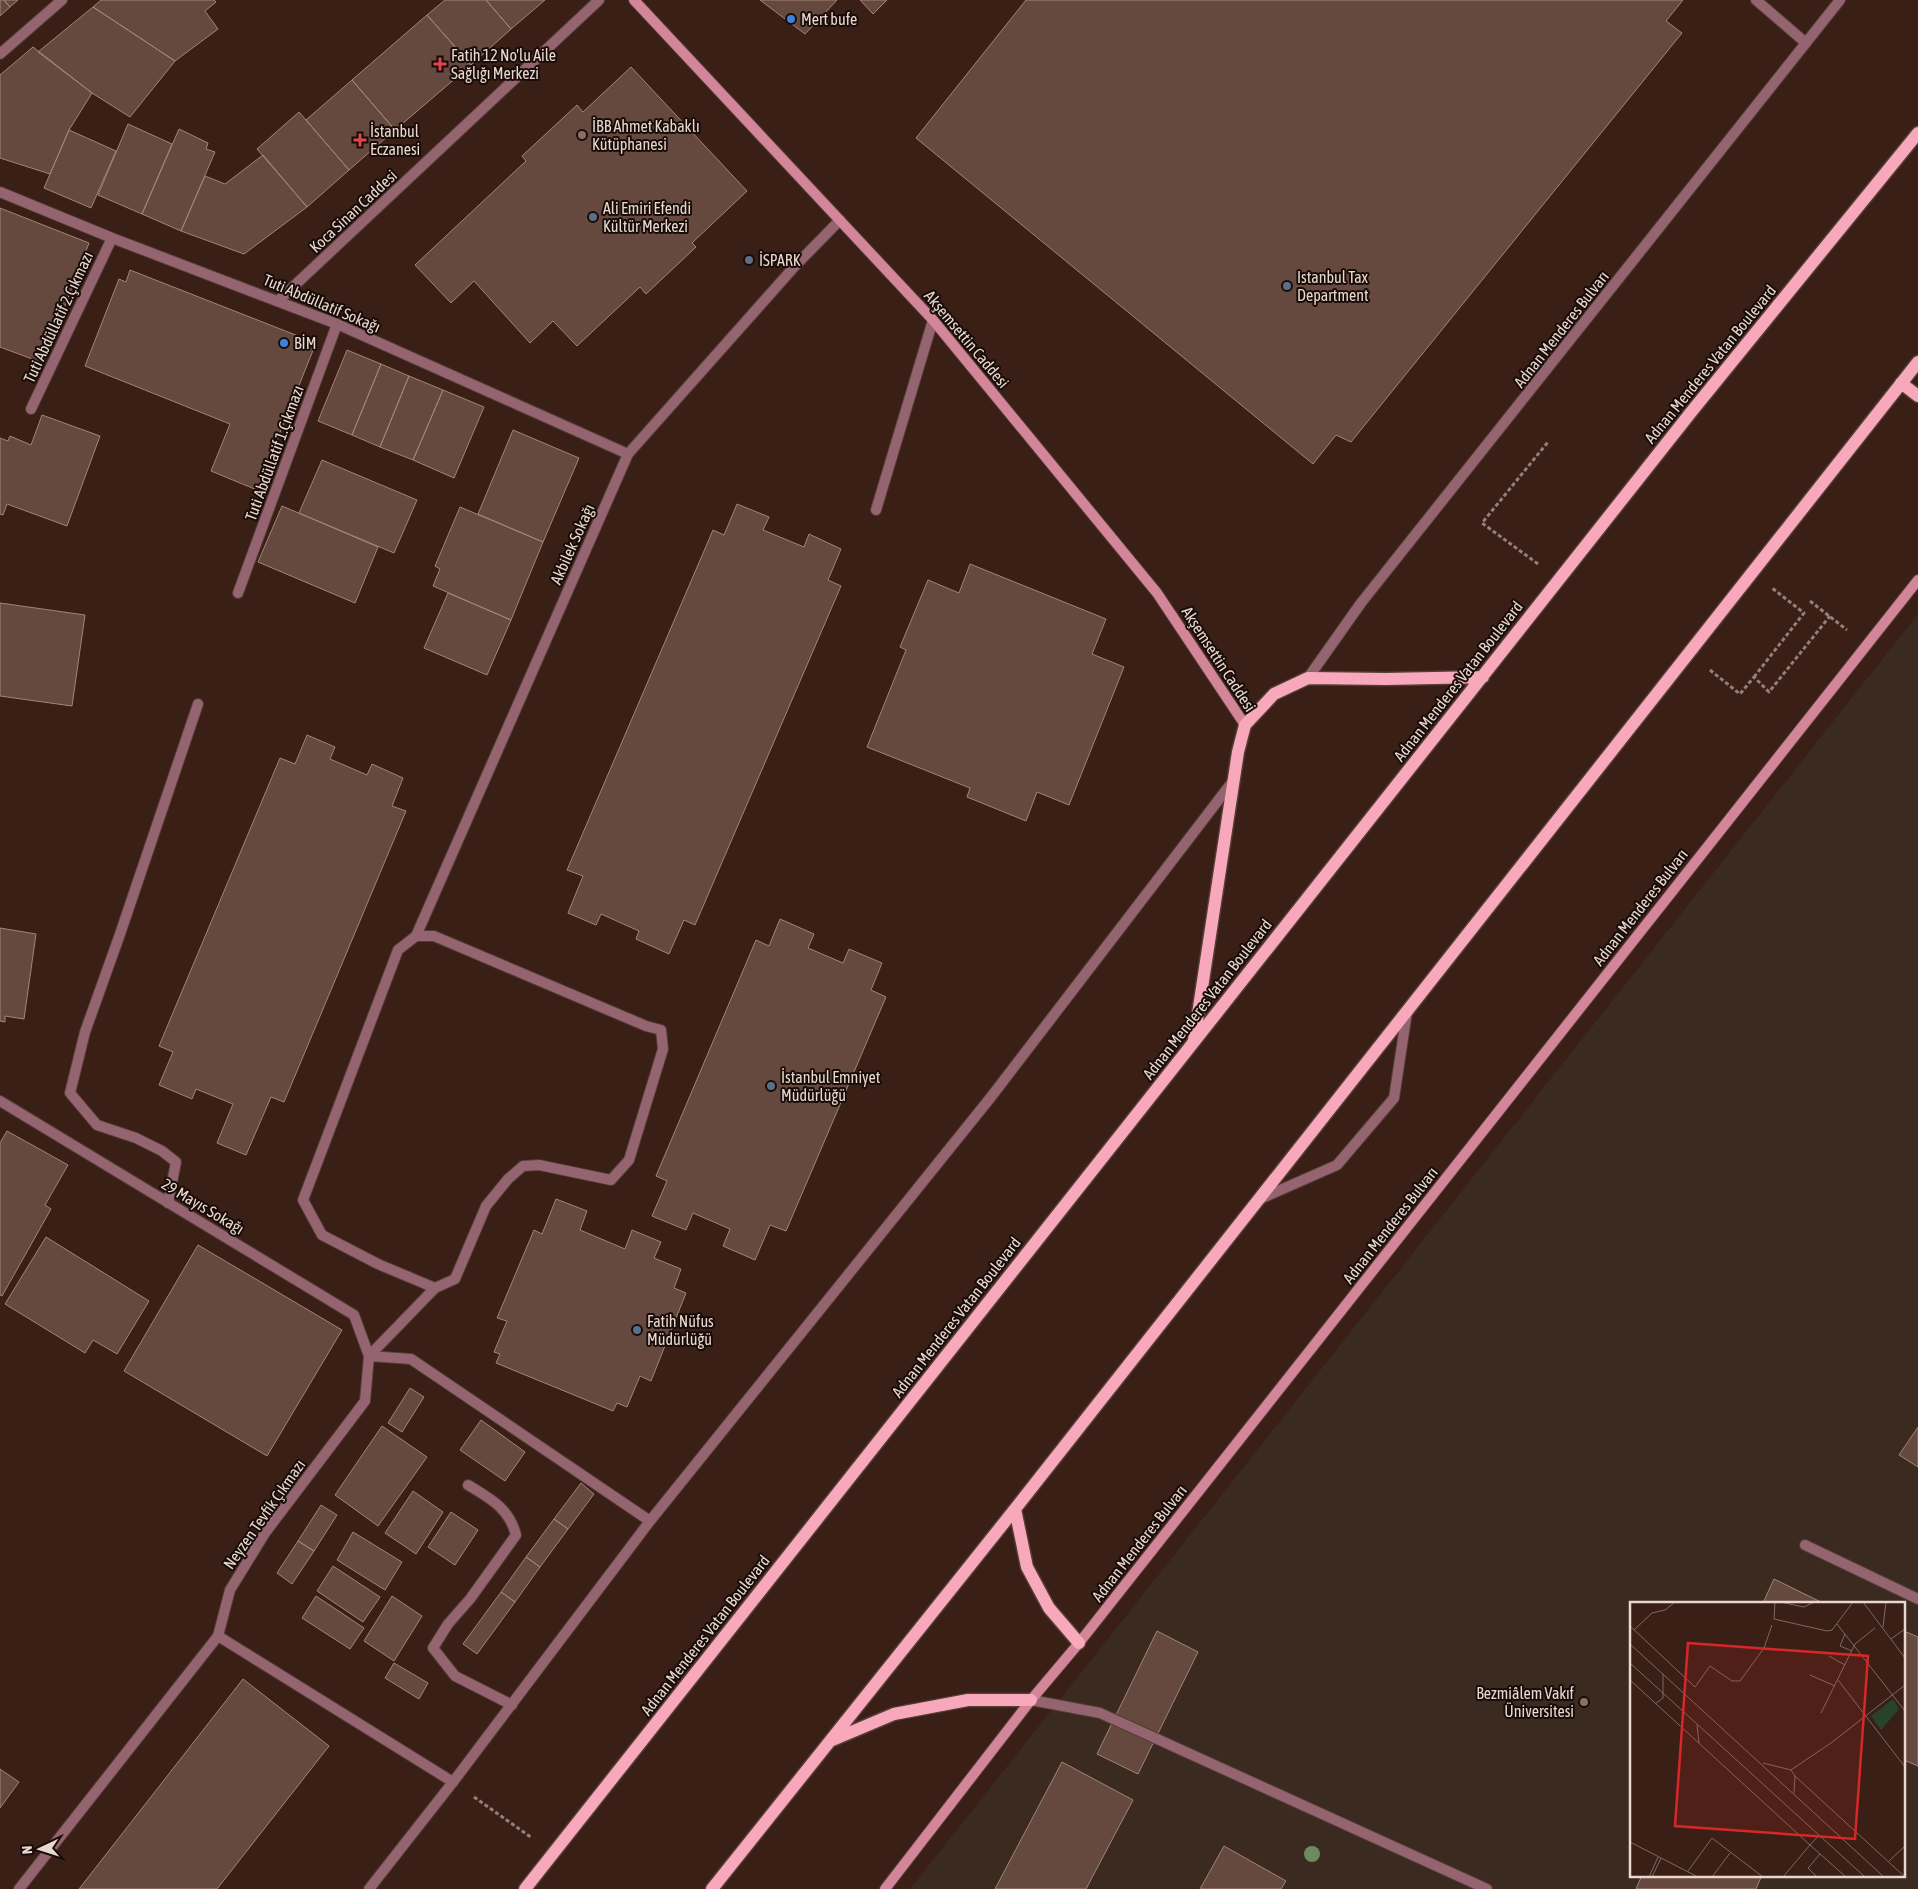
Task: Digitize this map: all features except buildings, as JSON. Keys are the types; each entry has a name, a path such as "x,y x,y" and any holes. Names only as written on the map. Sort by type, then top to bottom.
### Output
{"main road":[{"name":"Akşemsettin Caddesi","path":"634,0 933,320 1157,593 1245,725"},
{"name":"Adnan Menderes Vatan Boulevard","path":"525,1889 1692,411 1918,133"},
{"path":"712,1889 1015,1509 1691,653 1918,362"},
{"path":"1901,384 1918,396"},
{"name":"Adnan Menderes Bulvarı","path":"885,1889 1031,1700 1079,1643 1918,580"},
{"path":"1194,1041 1233,781 1245,725 1274,694 1308,678 1483,677"},
{"path":"1015,1509 1027,1566 1049,1608 1079,1643"},
{"path":"828,1742 894,1714 968,1700 1031,1700"}],"street":[{"path":"0,54 62,0"},
{"name":"Koca Sinan Caddesi","path":"279,300 599,0"},
{"path":"1756,0 1806,43"},
{"name":"Adnan Menderes Bulvarı","path":"1308,678 1361,603 1840,0"},
{"name":"Tuti Abdüllatif Sokağı","path":"0,192 112,238 279,300 337,324 628,454"},
{"name":"Akbilek Sokağı","path":"416,936 628,454 795,266 840,220"},
{"name":"Tuti Abdüllatif 2.Çıkmazı","path":"31,409 112,238"},
{"path":"876,510 933,320"},
{"name":"Tuti Abdüllatif 1.Çıkmazı","path":"238,593 337,324"},
{"path":"168,1203 176,1162 162,1151 136,1138 97,1125 70,1093 84,1032 119,937 198,704"},
{"path":"369,1889 512,1705 650,1521 991,1097 1233,781"},
{"path":"369,1356 435,1288 455,1279 486,1206 508,1179 523,1166 538,1165 610,1180 629,1160 663,1049 661,1030 434,936 416,936 398,950 303,1200 322,1235 378,1264 435,1288"},
{"path":"1259,1200 1337,1165 1394,1098 1407,1012"},
{"name":"29 Mayıs Sokağı","path":"0,1101 354,1316 369,1356"},
{"path":"369,1356 411,1359 650,1521"},
{"name":"Neyzen Tevfik Çıkmazı","path":"218,1636 230,1590 265,1533 365,1401 369,1356"},
{"path":"468,1485 504,1510 512,1520 516,1536 470,1599 448,1624 433,1648 455,1676 512,1705"},
{"path":"1805,1544 1918,1598"},
{"path":"19,1889 218,1636 453,1782"},
{"path":"1031,1700 1100,1713 1488,1889"}],"path":[{"path":"1548,442 1482,523 1558,580"},
{"path":"1691,653 1740,694 1804,613 1769,586"},
{"path":"1810,601 1866,644"},
{"path":"1754,677 1769,692 1830,616"},
{"path":"453,1782 554,1853"}],"shaded area":[{"path":"1918,614 1918,1889 910,1889"}],"place":[{"name":"Mert bufe","path":"791,19"},
{"name":"Fatih 12 No'lu Aile Sağlığı Merkezi","path":"440,64"},
{"name":"İBB Ahmet Kabaklı Kütüphanesi","path":"582,135"},
{"name":"İstanbul Eczanesi","path":"360,140"},
{"name":"Ali Emiri Efendi Kültür Merkezi","path":"593,217"},
{"name":"İSPARK","path":"749,260"},
{"name":"Istanbul Tax Department","path":"1287,286"},
{"name":"BİM","path":"284,343"},
{"name":"İstanbul Emniyet Müdürlüğü","path":"771,1086"},
{"name":"Fatih Nüfus Müdürlüğü","path":"637,1330"},
{"name":"Bezmiâlem Vakıf Üniversitesi","path":"1584,1702"}]}
